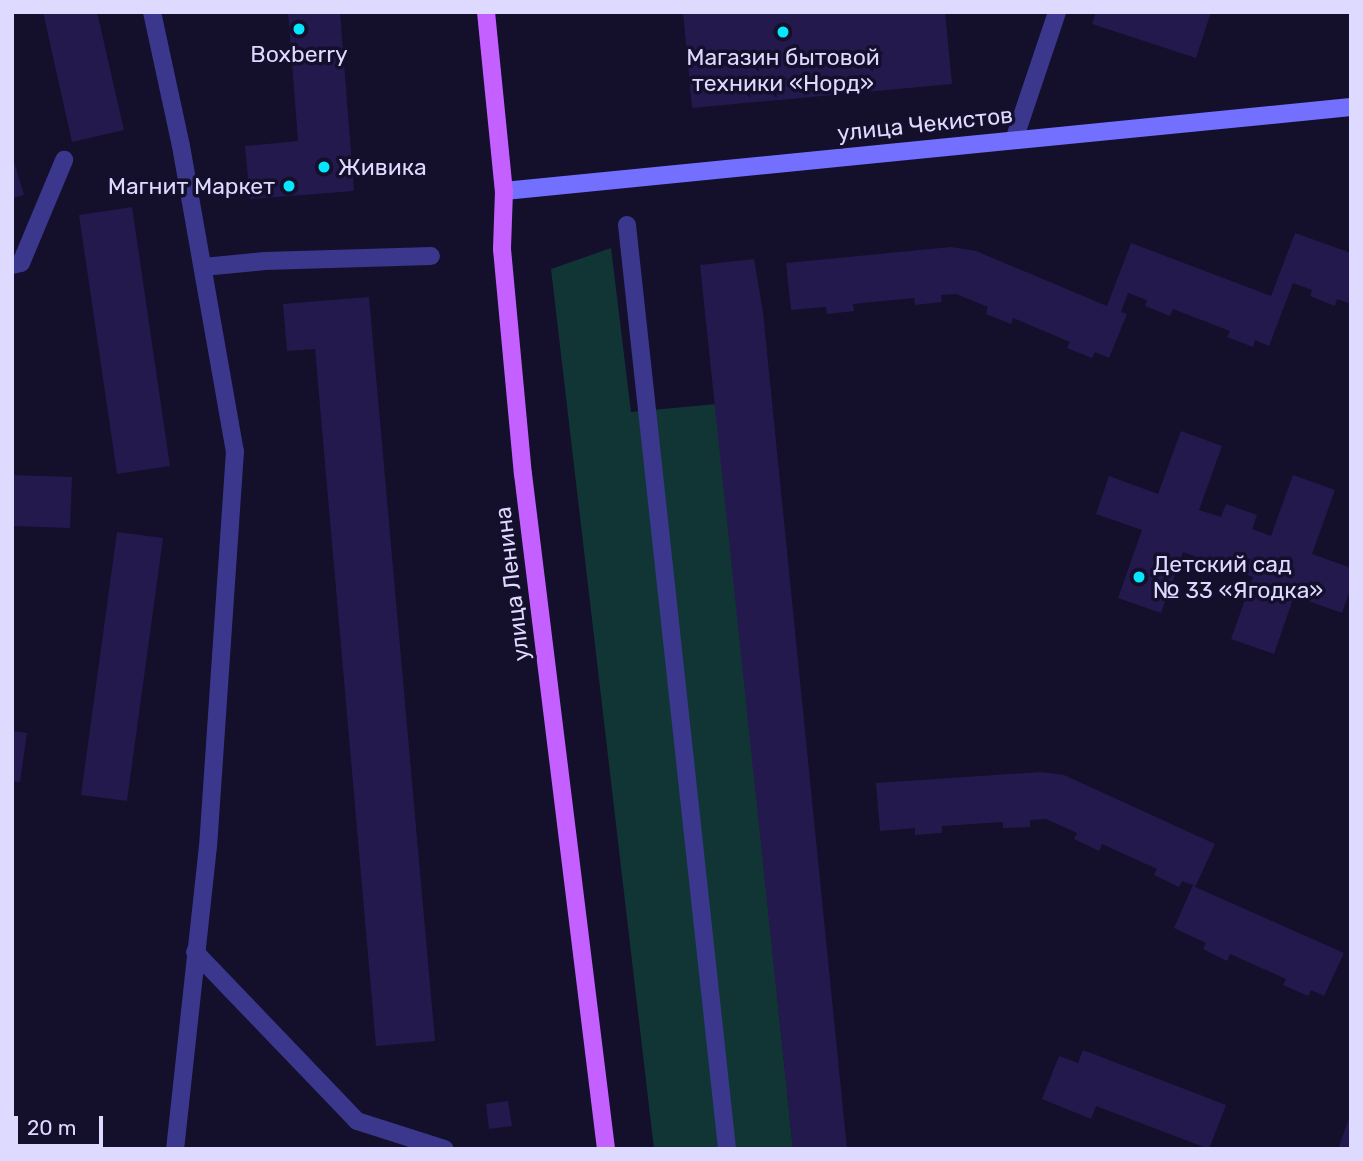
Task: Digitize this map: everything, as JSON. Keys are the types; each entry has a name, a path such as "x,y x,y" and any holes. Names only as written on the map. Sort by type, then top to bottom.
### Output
{"main road":[{"name":"улица Ленина","path":"486,12 504,191 502,249 523,474 606,1149"}],"street":[{"path":"152,12 181,146 235,451 208,846 175,1149"},
{"path":"1014,139 1057,12"},
{"name":"улица Чекистов","path":"504,191 1351,107"},
{"path":"12,265 21,263 64,160"},
{"path":"627,225 727,1149"},
{"path":"203,267 265,261 431,256"},
{"path":"195,952 356,1121 445,1149"}],"green space":[{"path":"611,248 631,412 716,404 793,1149 654,1149 551,269"}],"building":[{"path":"43,12 97,12 124,130 72,142"},
{"path":"288,12 340,12 354,191 250,199 245,146 298,141"},
{"path":"683,12 945,12 952,84 692,108"},
{"path":"1096,12 1211,12 1196,58 1092,24"},
{"path":"12,155 24,195 12,198"},
{"path":"132,207 170,466 117,474 79,215"},
{"path":"1295,233 1351,253 1351,304 1337,299 1335,306 1310,296 1312,290 1293,283 1269,346 1255,340 1253,347 1227,337 1230,331 1173,309 1170,316 1145,306 1147,300 1128,293 1121,312 1127,314 1109,358 1095,352 1092,358 1067,348 1070,342 1013,318 1011,324 986,314 988,307 956,294 941,295 942,302 915,305 914,298 853,304 854,311 827,314 826,307 791,310 786,263 951,247 976,251 1107,306 1131,243 1271,296"},
{"path":"754,259 763,312 847,1149 793,1149 700,265"},
{"path":"369,297 435,1041 376,1046 315,349 287,351 283,304"},
{"path":"1181,431 1222,446 1199,510 1221,517 1226,504 1257,515 1252,529 1271,536 1293,475 1335,490 1312,554 1351,568 1351,587 1342,613 1294,596 1274,654 1231,639 1253,577 1183,552 1161,613 1118,598 1142,530 1096,514 1109,476 1158,494"},
{"path":"12,475 72,477 70,528 12,526"},
{"path":"117,532 163,538 127,801 81,795"},
{"path":"12,731 27,733 20,782 12,781"},
{"path":"1041,772 1064,775 1215,844 1195,887 1344,953 1324,996 1311,990 1308,996 1283,985 1286,979 1230,954 1227,961 1203,949 1206,943 1174,928 1193,885 1182,881 1179,887 1154,875 1157,869 1102,844 1099,851 1074,839 1077,833 1046,819 1030,820 1030,827 1003,828 1003,822 942,826 942,833 915,835 915,828 880,831 876,783"},
{"path":"1083,1050 1226,1105 1209,1149 1096,1106 1091,1119 1042,1099 1059,1056 1078,1063"},
{"path":"508,1101 512,1126 489,1129 486,1104"},
{"path":"1350,1115 1351,1149 1338,1149"}],"place":[{"name":"Boxberry","path":"299,29"},
{"name":"Магазин бытовой техники «Норд»","path":"783,32"},
{"name":"Живика","path":"324,167"},
{"name":"Магнит Маркет","path":"289,186"},
{"name":"Детский сад № 33 «Ягодка»","path":"1139,577"}]}
